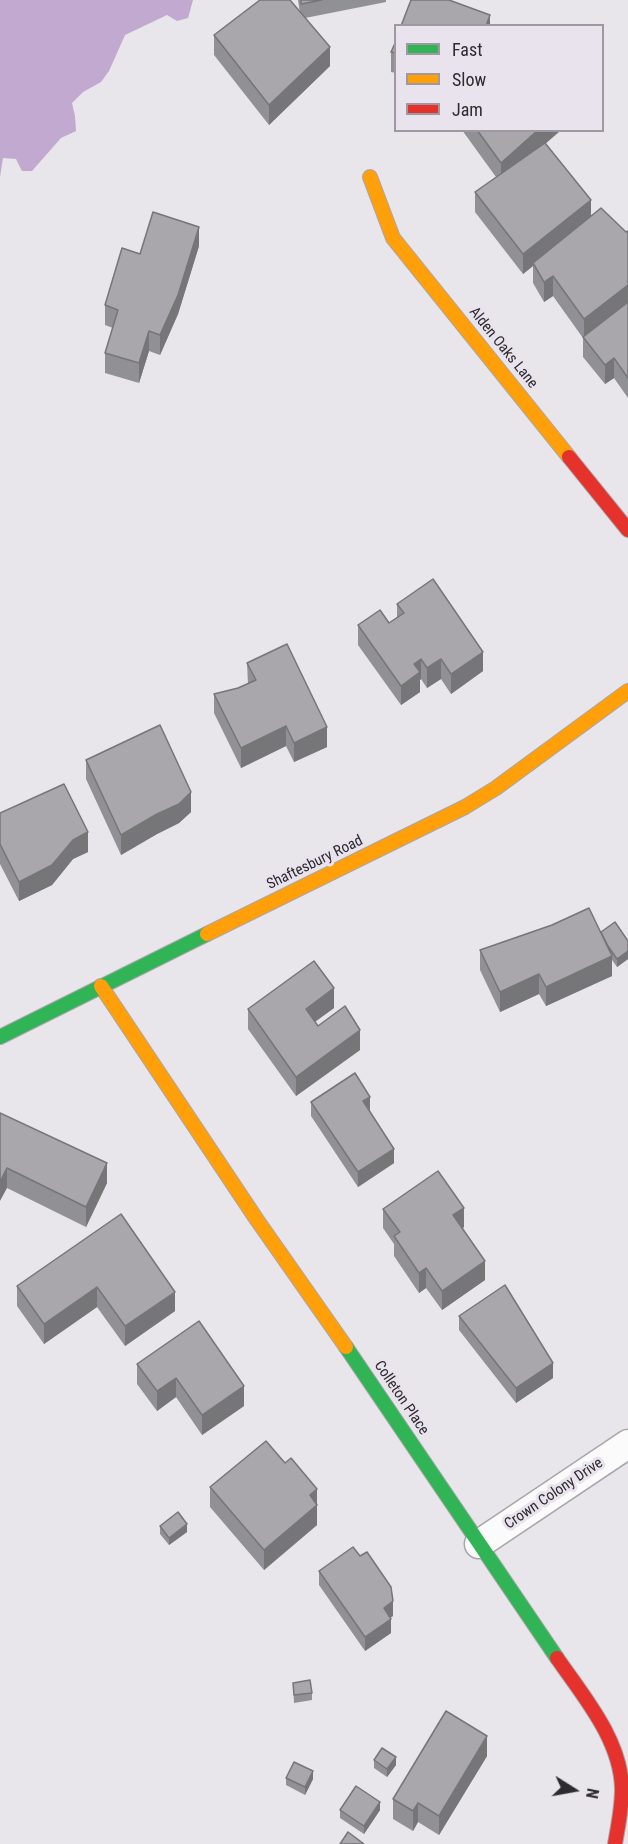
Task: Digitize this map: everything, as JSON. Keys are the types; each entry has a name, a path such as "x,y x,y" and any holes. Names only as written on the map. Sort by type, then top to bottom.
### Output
{"street":[{"name":"Alden Oaks Lane","path":"370,177 393,238 628,530"},
{"name":"Shaftesbury Road","path":"0,1036 465,807 495,788 628,691"},
{"name":"Colleton Place","path":"101,986 257,1220 327,1318 593,1711 615,1749 625,1783 623,1817 615,1844"},
{"name":"Crown Colony Drive","path":"479,1544 628,1444"}],"shaded area":[{"path":"0,0 193,0 188,18 177,21 167,15 125,35 109,71 101,82 83,92 72,103 76,131 61,138 32,171 22,171 16,159 3,158 0,177"}],"building":[{"path":"260,0 290,0 330,47 269,105 214,35"},
{"path":"301,0 322,0 301,4"},
{"path":"411,0 449,0 490,15 487,24 402,24"},
{"path":"478,132 536,132 501,163"},
{"path":"545,143 591,200 523,254 475,192"},
{"path":"601,208 626,232 628,231 628,285 584,319 553,276 544,282 533,263"},
{"path":"153,212 199,227 178,295 160,335 149,331 139,363 105,353 118,310 105,305 122,248 140,254"},
{"path":"628,302 628,378 614,358 605,365 583,337"},
{"path":"433,579 483,652 451,674 441,659 427,668 421,659 414,664 420,672 401,686 358,625 380,610 389,623 404,613 397,604"},
{"path":"287,644 327,727 294,743 286,726 241,748 214,694 238,688 256,680 247,663"},
{"path":"160,725 191,792 179,804 121,835 86,760"},
{"path":"64,784 88,832 73,840 52,865 19,882 0,844 0,813"},
{"path":"589,908 612,956 546,987 539,974 500,992 480,950 552,925"},
{"path":"615,922 628,941 628,951 617,959 601,932"},
{"path":"314,961 334,988 306,1009 318,1026 345,1006 360,1030 296,1077 248,1009"},
{"path":"355,1073 370,1097 363,1101 394,1149 358,1172 311,1102"},
{"path":"0,1113 107,1163 86,1207 7,1168 0,1182"},
{"path":"438,1171 464,1208 453,1215 485,1261 442,1291 426,1268 419,1273 394,1236 400,1232 383,1209"},
{"path":"121,1214 175,1292 125,1326 97,1287 44,1324 17,1286"},
{"path":"505,1285 553,1363 516,1388 459,1316"},
{"path":"199,1321 244,1386 202,1415 176,1378 157,1391 137,1364"},
{"path":"266,1441 285,1463 291,1458 317,1489 310,1495 317,1505 264,1550 210,1487"},
{"path":"178,1512 187,1524 169,1538 160,1526"},
{"path":"353,1547 360,1556 367,1552 391,1587 393,1601 384,1608 391,1619 365,1637 319,1571"},
{"path":"310,1680 312,1693 294,1695 293,1683"},
{"path":"446,1711 487,1736 439,1816 418,1803 413,1811 393,1799"},
{"path":"382,1748 396,1757 387,1769 374,1760"},
{"path":"294,1762 313,1771 305,1787 286,1778"},
{"path":"356,1786 380,1802 364,1826 340,1810"},
{"path":"348,1832 364,1844 340,1844"}],"traffic: fast":[{"path":"0,1037 207,934"},
{"path":"346,1347 557,1658"}],"traffic: slow":[{"path":"370,177 393,238 569,457"},
{"path":"207,934 465,807 496,788 628,691"},
{"path":"101,986 257,1220 346,1347"}],"traffic: jam":[{"path":"569,457 628,530"},
{"path":"557,1658 599,1720 615,1753 622,1789 615,1844"}]}
